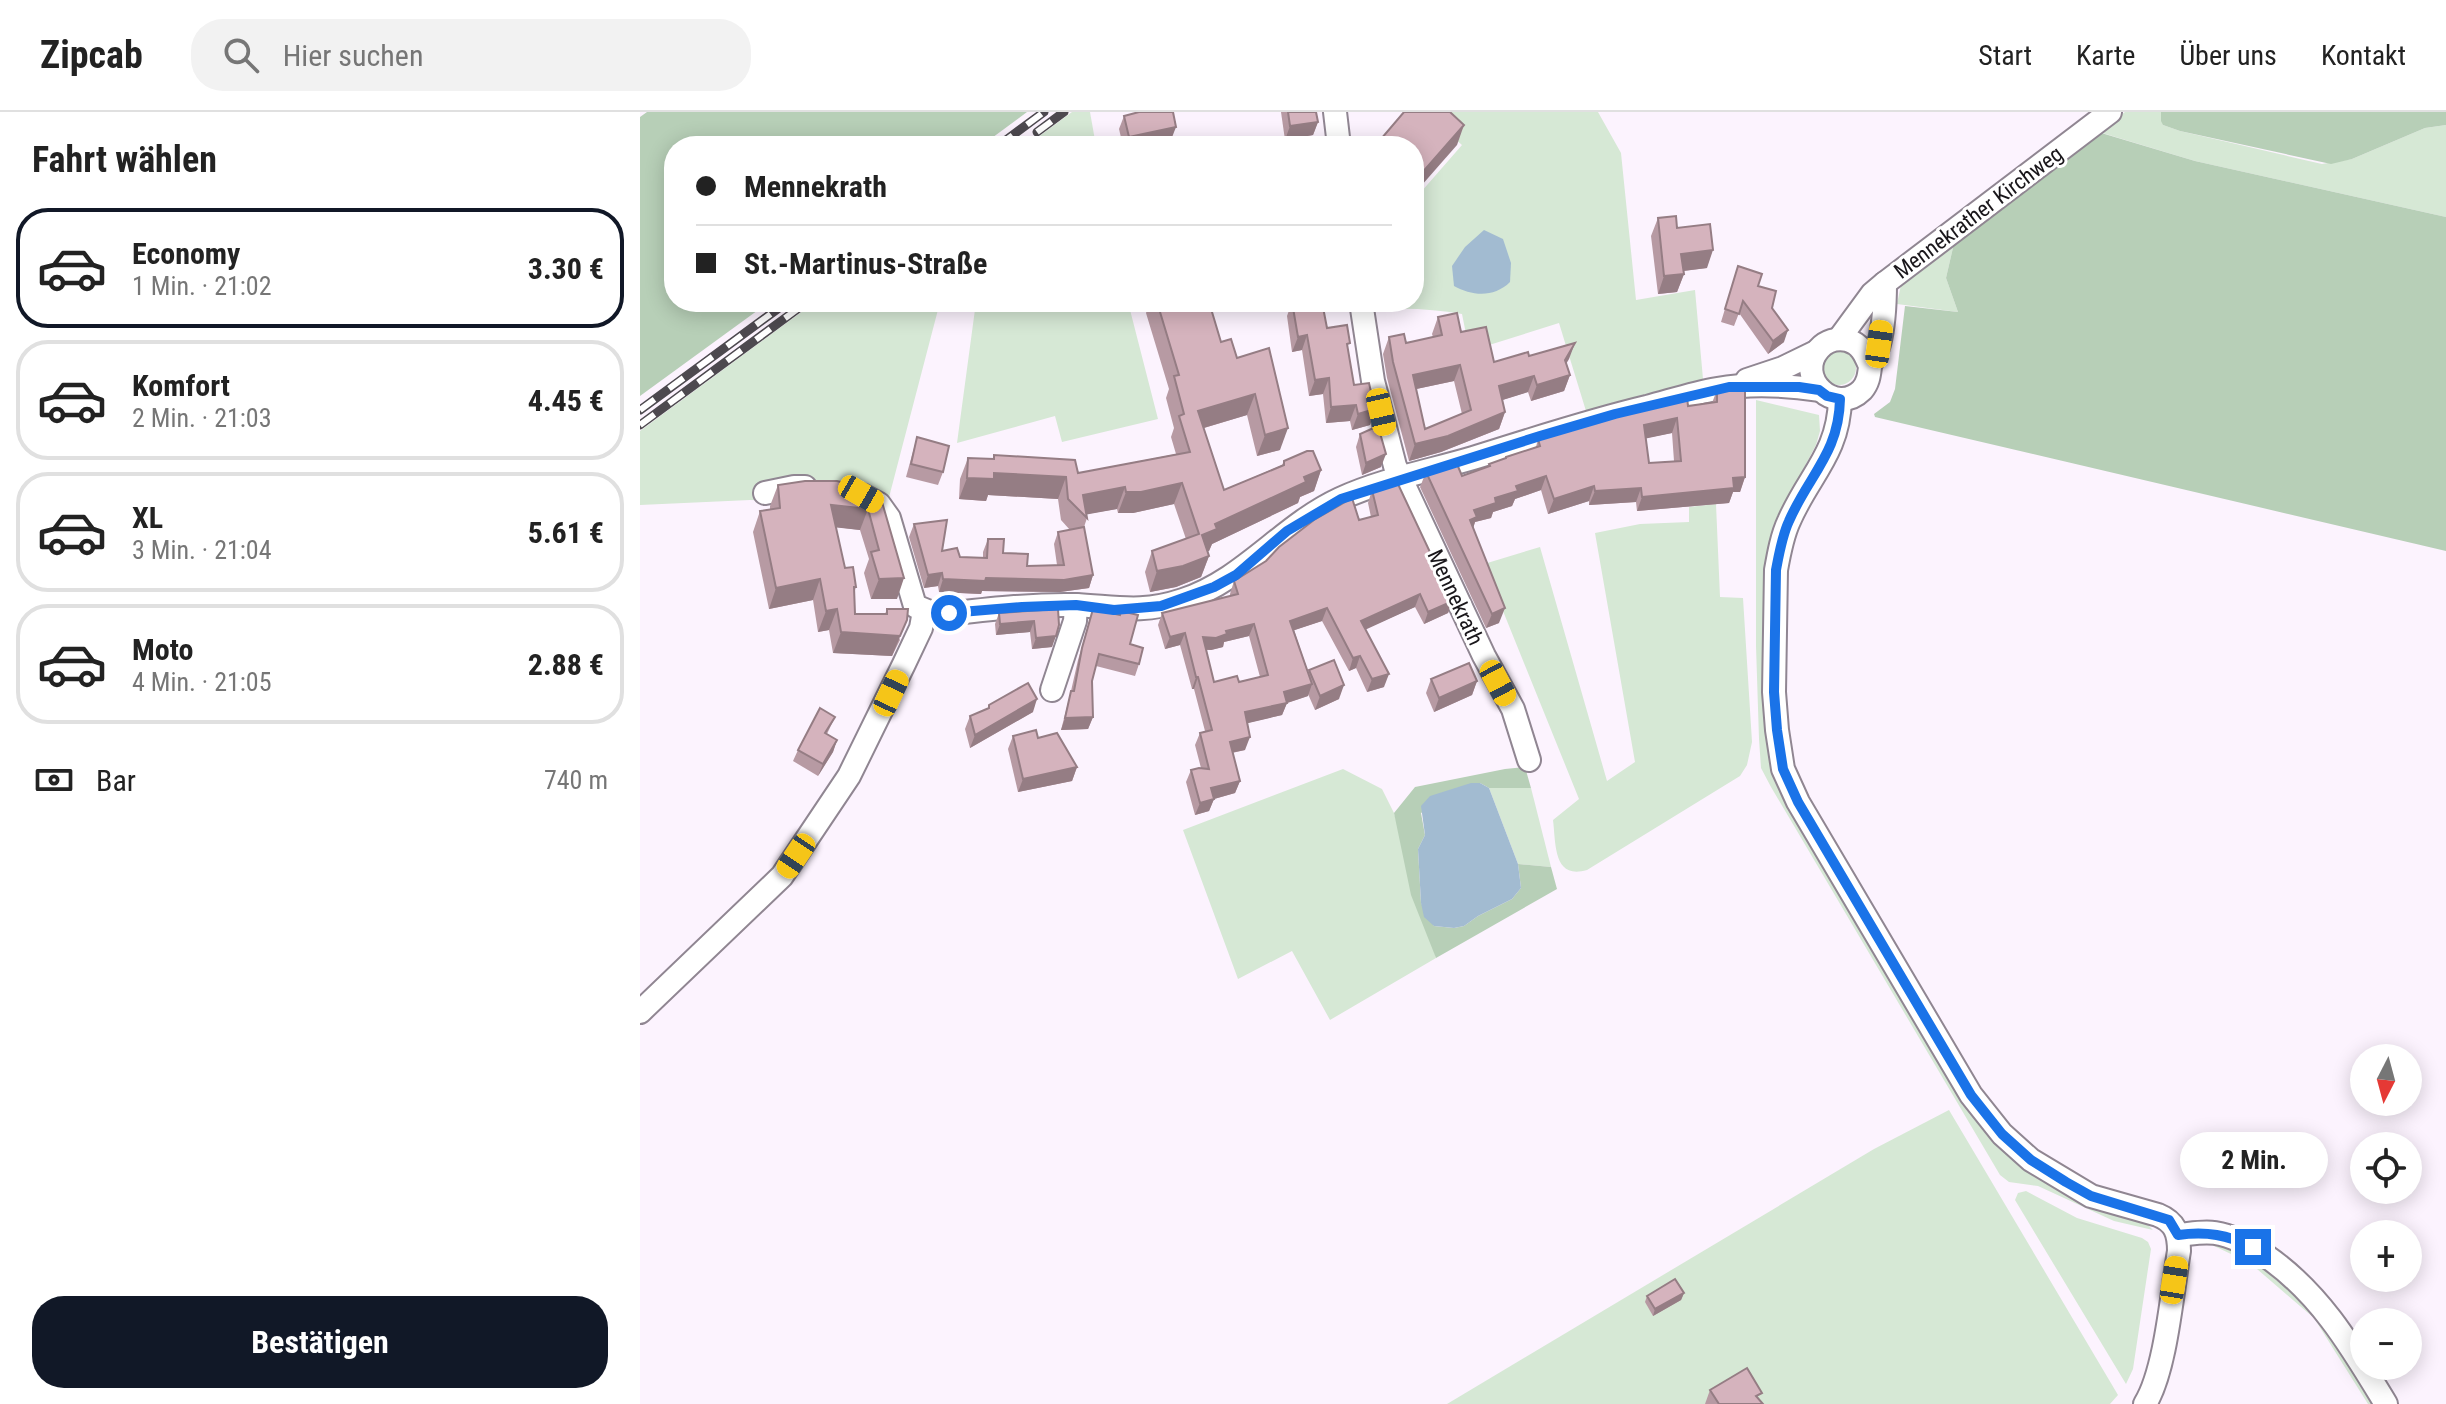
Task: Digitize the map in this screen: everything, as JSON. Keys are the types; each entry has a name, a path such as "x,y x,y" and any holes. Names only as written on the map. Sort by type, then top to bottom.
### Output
{"street":[{"path":"1335,112 1338,136"},
{"name":"Mennekrather Kirchweg","path":"1816,352 1823,345 1839,339 1872,294 1885,283 2110,112"},
{"name":"Mennekrather Kirchweg","path":"1830,395 1853,396 1867,383 1879,344 1885,283"},
{"name":"Mennekrath","path":"1363,312 1373,381 1395,466 1478,643 1513,709 1529,760"},
{"path":"1839,339 1862,349 1870,366"},
{"path":"765,493 794,487 833,488 861,494 879,504 889,518 915,606 924,611 937,615 1076,605 1114,610 1141,609 1186,599 1236,575 1287,531 1341,499 1615,414 1729,387 1783,368 1816,352"},
{"path":"1816,352 1812,359 1811,376 1830,395 1840,414 1833,443 1789,520 1776,570 1774,692 1778,748 1783,769 1798,802 1971,1095 2002,1134 2031,1160 2066,1182 2091,1196 2169,1220 2178,1235 2179,1251 2160,1366 2145,1404"},
{"path":"1729,387 1799,387 1830,395"},
{"path":"1052,690 1075,621 1076,605"},
{"path":"640,1012 782,876 849,776 921,628 924,611"},
{"path":"2178,1235 2212,1233 2230,1236 2253,1247 2293,1276 2338,1326 2386,1404"}],"green space":[{"path":"647,112 1027,112 995,136 664,136 664,312 755,312 640,396 640,117"},
{"path":"1072,112 1090,112 1094,136 1040,136"},
{"path":"1424,112 1598,112 1621,153 1636,300 1695,290 1703,379 1586,411 1559,323 1486,346 1467,339 1462,314 1424,310 1424,189 1462,145"},
{"path":"2125,112 2161,112 2163,125 2180,131 2322,164 2352,159 2425,128 2446,125 2446,217 2195,161 2099,132"},
{"path":"2161,112 2446,112 2446,125 2425,128 2352,159 2331,164 2180,131 2163,125"},
{"path":"2098,132 2195,161 2446,217 2446,551 1875,417 1874,414 1890,402 1895,389 1905,306 1958,312 1946,278 1955,239"},
{"path":"1955,239 1946,278 1958,312 1897,304 1901,285 1906,278"},
{"path":"801,312 937,312 887,505 750,500 640,505 640,431"},
{"path":"975,312 1131,312 1158,419 1062,442 1055,416 957,443"},
{"path":"1839,351 1851,356 1856,368 1851,380 1839,385 1827,380 1822,368 1827,356"},
{"path":"1756,400 1819,415 1820,431 1816,445 1794,487 1774,540 1791,806 1866,942 1975,1114 2142,1219 2153,1230 2114,1221 2038,1186 2009,1182 2000,1175 1761,768 1756,646"},
{"path":"1716,504 1720,597 1743,598 1752,742 1747,765 1740,776 1587,870 1568,870 1558,858 1553,820 1579,799 1484,564 1540,547 1607,781 1635,762 1595,533 1640,524 1689,522 1689,507"},
{"path":"1525,767 1531,788 1489,788 1480,783 1421,813 1425,835 1418,849 1421,903 1434,926 1464,926 1512,899 1521,888 1518,864 1551,867 1557,889 1436,958 1411,895 1394,813 1415,787"},
{"path":"1343,769 1382,789 1394,813 1436,958 1330,1020 1292,951 1238,979 1183,830"},
{"path":"1489,788 1531,788 1551,867 1518,864"},
{"path":"1949,1110 2118,1395 2110,1404 1447,1404 1874,1149"},
{"path":"2026,1191 2077,1218 2148,1242 2151,1249 2133,1369 2126,1384 2015,1200 2018,1193"},
{"path":"2212,1245 2232,1247 2272,1268 2331,1330 2350,1361 2350,1375 2314,1318 2250,1263"},
{"path":"2353,1380 2362,1380 2377,1404 2368,1404"}],"water":[{"path":"1484,230 1503,239 1511,263 1510,282 1490,293 1468,292 1454,286 1452,266 1465,247"},
{"path":"1480,783 1489,788 1518,864 1521,888 1512,899 1464,926 1434,926 1424,917 1421,903 1418,849 1425,835 1421,806 1430,796"}],"building":[{"path":"1139,112 1173,112 1176,127 1129,136 1124,116"},
{"path":"1288,112 1316,112 1318,122 1290,126"},
{"path":"1404,112 1450,112 1464,125 1424,171 1424,136 1384,136"},
{"path":"1676,216 1677,228 1710,224 1713,250 1681,254 1684,274 1664,276 1658,218"},
{"path":"1738,266 1762,274 1758,286 1776,291 1772,308 1788,330 1773,341 1743,301 1739,314 1725,309"},
{"path":"1160,312 1212,312 1221,342 1231,339 1237,358 1269,348 1288,428 1265,435 1255,394 1198,411 1224,490 1284,465 1284,461 1307,451 1313,451 1321,470 1304,477 1306,482 1215,524 1217,529 1202,535 1209,556 1183,566 1157,571 1152,551 1199,534 1182,483 1141,492 1126,492 1125,487 1083,495 1087,518 1068,499 1066,477 994,473 994,479 967,478 968,458 994,459 994,455 1075,460 1078,473 1190,452 1179,416 1184,414 1174,376 1179,375"},
{"path":"1294,312 1324,312 1327,328 1347,325 1354,385 1369,383 1375,409 1358,414 1356,405 1331,407 1329,378 1315,380 1307,335 1298,337"},
{"path":"1457,313 1461,332 1486,327 1494,362 1575,343 1565,360 1570,375 1537,385 1534,376 1499,386 1505,412 1448,436 1415,444 1389,337 1404,334 1406,343 1442,335 1438,317","holes":["1460,365 1471,410 1425,429 1413,375"]},
{"path":"1745,386 1745,477 1733,478 1734,488 1642,497 1641,488 1595,491 1594,486 1554,499 1546,476 1516,486 1518,491 1495,498 1496,503 1474,510 1477,517 1470,520 1505,608 1492,614 1426,472 1457,464 1462,476 1540,446 1538,439 1687,397 1688,406 1717,402 1717,390","holes":["1677,418 1681,461 1649,463 1644,425"]},
{"path":"1378,426 1386,454 1366,463 1360,434"},
{"path":"917,437 949,446 943,472 911,464"},
{"path":"837,481 865,488 882,502 904,578 879,579 871,552 879,550 868,509 831,505 845,568 853,567 855,614 887,614 887,609 908,609 900,636 841,632 837,609 826,611 820,579 776,588 760,511 780,508 778,485"},
{"path":"1397,482 1453,601 1428,612 1420,594 1361,621 1389,674 1372,679 1360,656 1353,658 1327,608 1290,621 1312,684 1284,692 1287,703 1245,712 1250,737 1230,742 1240,781 1211,788 1214,799 1200,803 1191,770 1209,769 1200,733 1212,730 1185,633 1170,637 1162,613 1238,594 1234,581 1266,561 1314,520 1352,498 1359,520 1378,515 1372,490","holes":["1254,624 1268,675 1239,682 1237,676 1214,682 1203,637 1216,638 1227,634 1226,631"]},
{"path":"947,520 942,551 957,548 960,557 987,558 988,539 1004,539 1003,553 1028,554 1027,566 1064,565 1058,532 1084,527 1093,575 1064,580 986,578 985,581 943,579 942,573 928,575 914,524"},
{"path":"1058,609 1056,636 1036,638 1034,621 1000,624 999,613"},
{"path":"1093,609 1138,615 1130,644 1143,648 1139,664 1099,654 1092,681 1093,717 1065,718 1071,691 1074,691"},
{"path":"1334,660 1344,685 1320,696 1309,670"},
{"path":"1469,663 1477,681 1439,698 1431,679"},
{"path":"1028,683 1037,699 975,735 970,716 989,708 989,705"},
{"path":"820,708 835,717 825,733 837,740 823,764 798,750"},
{"path":"1036,730 1038,738 1057,733 1077,767 1023,779 1013,736"},
{"path":"1675,1279 1684,1293 1655,1309 1647,1296"},
{"path":"1747,1368 1762,1393 1756,1396 1763,1404 1719,1404 1710,1390"}],"railway":[{"path":"1012,136 1044,112"},
{"path":"1037,132 1064,112"},
{"path":"640,410 773,312"},
{"path":"640,425 793,312"}],"route":[{"path":"949,613 1076,605 1114,610 1161,606 1186,599 1236,575 1287,531 1314,513 1341,499 1402,478 1615,414 1715,389 1799,387 1819,390 1840,399 1833,443 1789,520 1776,570 1774,692 1778,748 1783,769 1798,802 1971,1095 2002,1134 2031,1160 2091,1196 2158,1215 2169,1220 2178,1235 2212,1233 2230,1236 2253,1247"}]}
